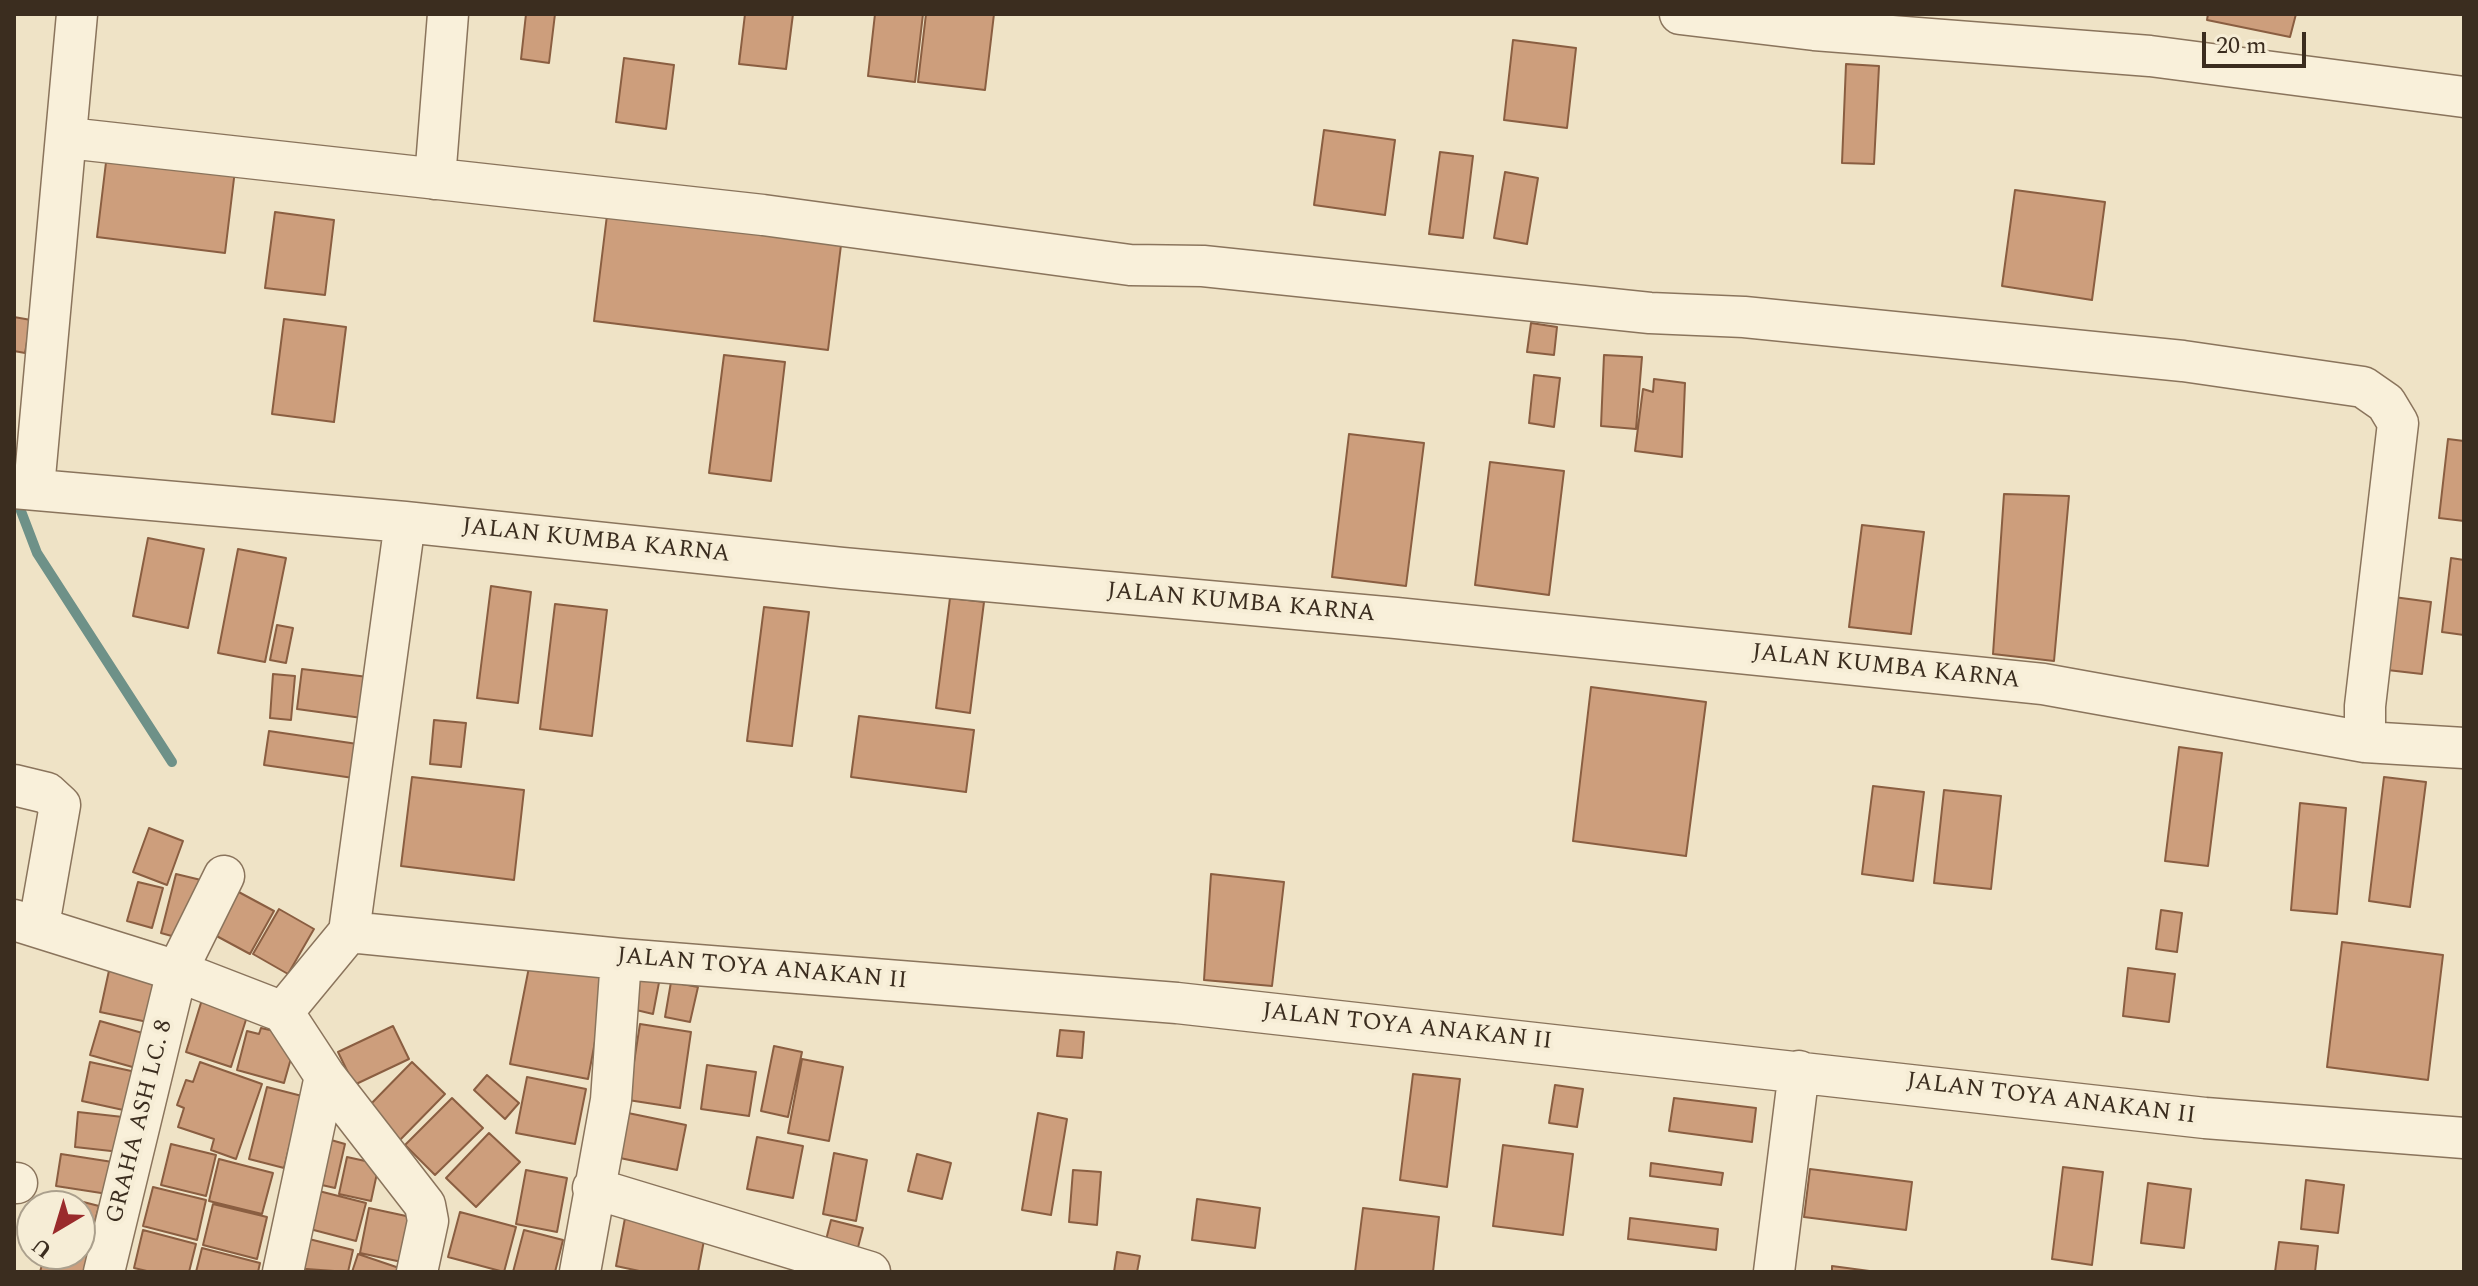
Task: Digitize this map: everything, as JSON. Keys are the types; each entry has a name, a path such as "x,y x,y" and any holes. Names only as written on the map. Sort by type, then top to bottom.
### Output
{"street":[{"path":"26,488 68,138 77,14"},
{"path":"435,179 448,14"},
{"path":"1680,14 1814,30 2150,56 2464,97"},
{"path":"68,138 763,215 1130,265 1203,266 1650,313 1744,317 2183,361 2363,387 2386,403 2398,423 2365,706 2365,742"},
{"name":"JALAN KUMBA KARNA","path":"26,488 405,522 842,568 1396,618 2043,684 2365,742 2464,748"},
{"path":"283,1012 349,932 405,522"},
{"path":"14,785 47,793 60,805 27,922 177,971 283,1012 325,1076 425,1205 428,1221 417,1272"},
{"name":"GRAHA ASH LC. 8","path":"104,1272 177,971 224,876"},
{"name":"JALAN TOYA ANAKAN II","path":"349,932 621,959 1177,1003 2205,1118 2464,1138"},
{"path":"580,1272 611,1100 621,959"},
{"path":"1774,1272 1799,1071"},
{"path":"283,1272 325,1076"},
{"path":"593,1188 870,1272"}],"building":[{"path":"526,14 555,14 549,63 521,59"},
{"path":"745,14 793,14 786,69 739,64"},
{"path":"875,14 923,14 915,82 868,76"},
{"path":"926,14 994,14 985,90 918,82"},
{"path":"2208,14 2296,14 2290,37 2207,20"},
{"path":"1513,40 1576,48 1567,128 1504,120"},
{"path":"624,58 674,65 666,129 616,122"},
{"path":"1846,64 1879,66 1874,164 1842,163"},
{"path":"1324,130 1395,140 1385,215 1314,205"},
{"path":"1440,152 1473,156 1463,238 1429,234"},
{"path":"107,154 235,170 225,253 97,237"},
{"path":"1505,172 1538,178 1527,244 1494,238"},
{"path":"2015,190 2105,202 2092,300 2002,286"},
{"path":"608,207 842,237 828,350 594,321"},
{"path":"275,212 334,220 325,295 265,288"},
{"path":"14,317 31,320 25,353 14,351"},
{"path":"284,319 346,327 334,422 272,414"},
{"path":"1531,323 1557,327 1554,355 1527,352"},
{"path":"724,355 785,362 771,481 709,473"},
{"path":"1604,355 1642,357 1636,429 1601,426"},
{"path":"1534,375 1560,378 1554,427 1529,423"},
{"path":"1654,379 1685,383 1682,457 1635,451 1643,389 1653,392"},
{"path":"1349,434 1424,443 1406,586 1332,577"},
{"path":"2448,439 2464,441 2464,521 2439,518"},
{"path":"1490,462 1564,471 1549,595 1475,585"},
{"path":"2004,494 2069,496 2054,661 1993,654"},
{"path":"1862,525 1924,532 1911,634 1849,627"},
{"path":"148,538 204,549 188,628 133,616"},
{"path":"238,549 286,558 265,662 218,653"},
{"path":"2451,558 2464,560 2464,635 2442,632"},
{"path":"491,586 531,592 518,703 477,698"},
{"path":"2379,595 2431,602 2422,674 2370,668"},
{"path":"950,598 984,602 970,713 936,708"},
{"path":"555,604 607,610 592,736 540,729"},
{"path":"764,607 809,612 792,746 747,741"},
{"path":"277,625 293,628 286,663 270,660"},
{"path":"302,669 368,677 362,718 297,709"},
{"path":"273,674 295,676 291,720 270,718"},
{"path":"1591,687 1706,702 1686,856 1573,841"},
{"path":"859,716 974,730 966,792 851,777"},
{"path":"434,720 466,723 461,767 430,764"},
{"path":"269,731 371,746 367,780 264,765"},
{"path":"2179,747 2222,753 2208,866 2165,861"},
{"path":"412,777 524,790 514,880 401,866"},
{"path":"2384,777 2426,782 2410,907 2369,901"},
{"path":"1873,786 1924,792 1913,881 1862,874"},
{"path":"1944,790 2001,796 1991,889 1934,883"},
{"path":"2300,803 2346,808 2337,914 2291,910"},
{"path":"149,828 183,841 167,885 133,872"},
{"path":"176,874 201,880 186,940 161,933"},
{"path":"1211,874 1284,882 1272,986 1204,980"},
{"path":"138,882 163,888 152,928 127,921"},
{"path":"235,890 274,911 250,954 211,933"},
{"path":"279,909 314,929 288,974 253,954"},
{"path":"2161,910 2182,913 2177,952 2156,949"},
{"path":"2342,942 2443,955 2428,1080 2327,1067"},
{"path":"530,962 607,977 588,1079 510,1064"},
{"path":"110,966 167,978 157,1024 100,1012"},
{"path":"640,968 661,972 653,1014 632,1009"},
{"path":"2128,968 2175,974 2169,1022 2123,1016"},
{"path":"671,982 698,987 690,1022 665,1017"},
{"path":"204,993 250,1007 231,1067 186,1052"},
{"path":"100,1021 153,1036 143,1070 90,1055"},
{"path":"640,1024 691,1032 680,1108 628,1100"},
{"path":"393,1026 409,1059 354,1085 338,1052"},
{"path":"261,1028 287,1034 295,1044 284,1083 237,1070 247,1031 259,1034"},
{"path":"1060,1030 1084,1032 1082,1058 1057,1056"},
{"path":"774,1046 802,1052 788,1117 761,1111"},
{"path":"802,1059 843,1067 829,1141 788,1133"},
{"path":"90,1062 145,1074 137,1113 82,1101"},
{"path":"200,1062 262,1084 236,1159 211,1150 214,1139 178,1127 184,1108 177,1105 186,1080 193,1082"},
{"path":"412,1062 445,1094 398,1142 365,1110"},
{"path":"707,1065 756,1072 749,1116 701,1109"},
{"path":"1413,1074 1460,1079 1447,1187 1400,1180"},
{"path":"487,1075 519,1103 505,1119 474,1090"},
{"path":"527,1077 586,1089 575,1144 516,1133"},
{"path":"1555,1085 1583,1089 1577,1127 1549,1123"},
{"path":"267,1087 302,1096 284,1168 249,1159"},
{"path":"452,1098 483,1128 435,1175 405,1145"},
{"path":"1674,1098 1756,1108 1752,1142 1669,1131"},
{"path":"78,1112 123,1117 120,1152 75,1147"},
{"path":"628,1113 686,1125 677,1170 620,1158"},
{"path":"1038,1113 1067,1119 1051,1215 1022,1210"},
{"path":"489,1133 520,1162 476,1207 446,1178"},
{"path":"757,1137 803,1146 793,1198 747,1189"},
{"path":"324,1138 345,1144 335,1188 313,1183"},
{"path":"171,1144 216,1155 206,1196 161,1185"},
{"path":"1503,1145 1573,1154 1563,1235 1493,1226"},
{"path":"834,1153 867,1160 856,1221 823,1214"},
{"path":"61,1154 119,1163 114,1195 56,1186"},
{"path":"917,1154 951,1163 942,1199 908,1191"},
{"path":"347,1157 379,1164 371,1201 339,1194"},
{"path":"219,1159 273,1173 262,1214 209,1201"},
{"path":"1651,1163 1723,1173 1721,1185 1650,1176"},
{"path":"2063,1167 2103,1172 2092,1265 2052,1259"},
{"path":"1810,1169 1912,1182 1906,1230 1804,1217"},
{"path":"526,1170 567,1178 557,1232 516,1224"},
{"path":"1073,1170 1101,1172 1097,1225 1069,1222"},
{"path":"2306,1180 2344,1185 2338,1233 2301,1229"},
{"path":"2148,1183 2191,1189 2184,1248 2141,1243"},
{"path":"153,1187 206,1200 197,1240 143,1226"},
{"path":"311,1189 366,1203 356,1241 302,1227"},
{"path":"1197,1199 1260,1208 1255,1248 1192,1240"},
{"path":"213,1204 267,1217 257,1259 203,1245"},
{"path":"369,1208 420,1219 411,1264 360,1253"},
{"path":"1363,1208 1439,1217 1433,1272 1355,1272"},
{"path":"460,1212 516,1227 504,1272 448,1257"},
{"path":"625,1218 705,1235 698,1272 644,1272 616,1266"},
{"path":"1630,1218 1718,1229 1716,1250 1628,1239"},
{"path":"831,1220 863,1228 856,1255 824,1248"},
{"path":"143,1230 196,1244 189,1272 151,1272 134,1268"},
{"path":"524,1230 563,1240 555,1272 513,1272"},
{"path":"301,1237 353,1250 348,1272 293,1268"},
{"path":"2279,1242 2318,1246 2315,1272 2275,1272"},
{"path":"202,1248 260,1263 258,1272 196,1272"},
{"path":"1117,1252 1140,1256 1137,1272 1114,1272"},
{"path":"358,1254 411,1272 352,1272"},
{"path":"1832,1266 1877,1272 1832,1272"},
{"path":"41,1270 84,1270 84,1272"}],"waterway":[{"path":"16,498 37,553 172,762"}]}
